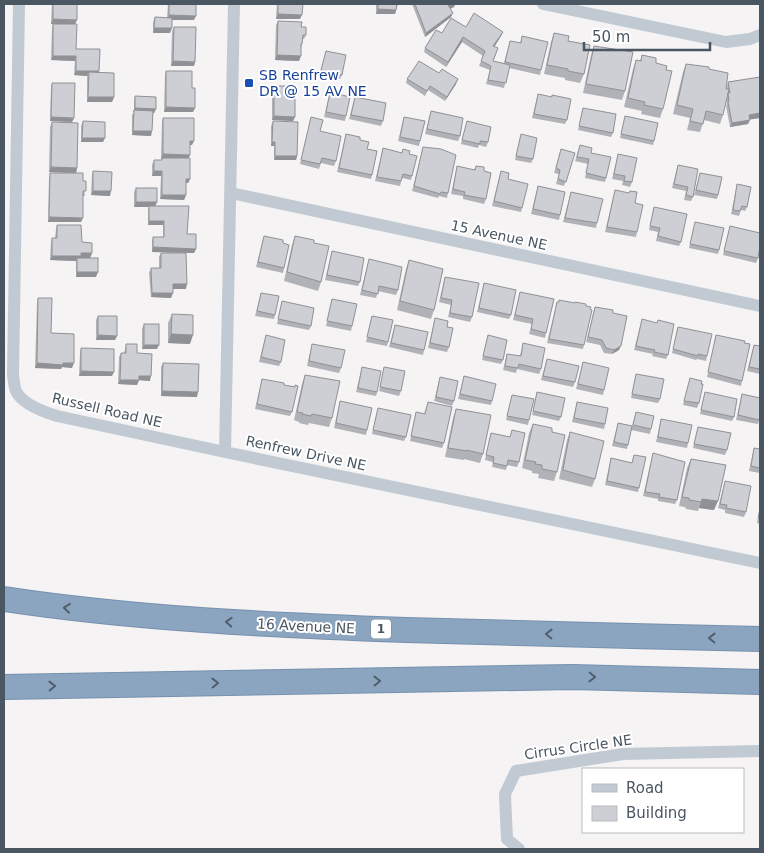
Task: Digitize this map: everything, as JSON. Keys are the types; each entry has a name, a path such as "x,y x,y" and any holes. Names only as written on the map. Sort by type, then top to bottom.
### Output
{"highway":[{"name":"16 Avenue NE","path":"4,599 181,619 306,627 760,639"},
{"path":"4,686 572,677 760,682"}],"street":[{"name":"Russell Road NE","path":"19,4 14,375 16,392 30,404 42,411 57,416 225,452"},
{"name":"Renfrew Drive NE","path":"234,4 225,452 760,563"},
{"path":"543,4 726,42 750,39 760,35"},
{"name":"15 Avenue NE","path":"231,194 760,306"},
{"name":"Cirrus Circle NE","path":"519,849 507,839 505,794 516,771 623,754 760,751"}],"building":[{"path":"53,4 77,4 77,20 53,19"},
{"path":"169,4 196,4 196,16 169,15"},
{"path":"278,4 303,4 302,15 278,14"},
{"path":"378,4 397,4 396,10 378,9"},
{"path":"415,4 453,4 448,5 453,13 426,33"},
{"path":"474,13 503,32 493,46 498,48 493,61 510,65 506,83 488,80 491,66 481,61 485,51 463,37 448,62 425,48 436,30 442,33 451,18 466,27"},
{"path":"155,17 172,18 172,28 154,28"},
{"path":"278,21 302,22 301,27 306,27 306,35 303,35 301,44 301,56 277,55"},
{"path":"53,24 77,24 76,49 100,49 99,71 76,71 76,56 53,56"},
{"path":"174,27 196,27 195,62 173,61"},
{"path":"554,33 569,36 568,41 590,45 584,74 547,65"},
{"path":"522,36 548,42 541,70 505,62 510,41 521,43"},
{"path":"594,46 633,52 625,91 586,84"},
{"path":"326,51 346,55 342,75 321,70"},
{"path":"642,55 656,58 656,63 667,66 666,70 672,71 663,109 644,105 645,102 628,98 636,60 641,61"},
{"path":"419,61 439,73 442,69 458,79 447,97 430,86 427,91 407,79"},
{"path":"686,64 709,67 709,69 728,73 726,89 729,89 723,115 706,111 703,124 690,121 693,109 677,105"},
{"path":"166,71 192,71 192,88 195,88 195,108 166,107"},
{"path":"89,72 114,73 114,97 88,97"},
{"path":"760,77 760,113 749,115 750,120 732,123 728,102 728,93 730,93 728,82"},
{"path":"52,83 75,83 74,118 51,117"},
{"path":"274,86 295,86 295,117 274,116"},
{"path":"330,92 350,97 346,116 326,112"},
{"path":"538,94 571,99 567,120 534,114"},
{"path":"135,96 156,97 156,109 135,108"},
{"path":"355,97 386,103 383,121 351,115"},
{"path":"583,108 616,114 613,133 579,126"},
{"path":"134,110 153,111 152,131 133,131"},
{"path":"431,111 463,118 460,136 427,129"},
{"path":"625,116 658,123 654,141 621,134"},
{"path":"311,117 323,120 320,131 341,136 336,161 322,158 320,164 301,160"},
{"path":"404,117 425,121 420,141 400,137"},
{"path":"163,118 194,118 194,141 190,141 190,155 163,154"},
{"path":"83,121 105,122 105,138 82,138"},
{"path":"273,121 298,122 297,156 275,156 275,142 272,142"},
{"path":"467,121 491,127 488,142 480,141 480,144 462,140"},
{"path":"52,122 78,123 77,168 51,167"},
{"path":"346,134 360,137 360,140 369,142 367,149 377,151 372,175 339,168"},
{"path":"521,134 537,138 533,159 516,156"},
{"path":"580,145 592,148 591,153 611,157 606,178 586,173 589,159 577,157"},
{"path":"423,147 441,149 456,155 448,193 441,192 440,194 414,186"},
{"path":"383,148 402,153 403,149 410,151 409,154 417,156 412,176 403,174 401,181 377,177"},
{"path":"561,149 575,153 566,182 558,179 560,170 556,168"},
{"path":"618,154 637,158 632,182 624,181 625,176 614,174"},
{"path":"162,158 190,158 190,179 186,179 186,195 162,195 162,171 154,171 154,160 162,160"},
{"path":"678,165 698,169 693,197 686,195 688,187 674,184"},
{"path":"457,166 475,170 476,166 484,167 484,171 491,173 486,199 464,195 465,192 453,189"},
{"path":"93,171 112,172 111,191 93,191"},
{"path":"501,171 509,173 508,179 528,184 522,208 494,201"},
{"path":"50,173 83,173 83,181 86,181 86,191 83,191 83,218 49,217"},
{"path":"700,173 722,177 718,195 696,190"},
{"path":"737,184 751,187 747,207 742,206 740,211 733,210"},
{"path":"538,186 565,192 560,215 533,209"},
{"path":"136,188 157,188 157,202 136,202"},
{"path":"615,190 629,193 630,191 637,192 635,203 643,205 637,232 607,227"},
{"path":"571,192 603,199 597,223 565,218"},
{"path":"149,206 189,206 187,234 196,234 196,249 153,247 153,237 164,237 164,221 149,221"},
{"path":"654,207 687,214 681,242 658,236 660,228 650,226"},
{"path":"695,222 724,228 719,250 690,244"},
{"path":"57,225 81,225 82,242 92,243 92,253 81,253 81,256 52,256 52,238 57,238"},
{"path":"730,226 760,233 758,258 724,251"},
{"path":"264,236 283,240 283,243 289,245 284,268 258,262"},
{"path":"295,236 314,240 314,243 329,246 321,282 287,272"},
{"path":"332,251 364,258 360,282 327,275"},
{"path":"161,253 186,253 187,284 173,284 173,293 152,293 151,268 161,268"},
{"path":"77,258 98,258 98,272 77,272"},
{"path":"369,259 402,267 398,290 379,286 378,294 362,290"},
{"path":"409,260 443,269 434,310 400,301"},
{"path":"445,277 479,283 472,317 450,313 452,300 441,298"},
{"path":"484,283 516,290 511,315 479,308"},
{"path":"520,292 554,299 546,333 531,329 533,319 515,315"},
{"path":"261,293 279,296 275,315 257,311"},
{"path":"38,298 52,298 51,333 74,334 74,363 63,363 63,365 37,363"},
{"path":"332,299 357,304 352,326 327,321"},
{"path":"559,300 586,304 586,306 591,307 590,309 592,310 584,345 549,339"},
{"path":"282,301 314,308 311,326 278,319"},
{"path":"595,307 613,310 613,313 627,316 621,346 614,350 606,348 602,340 588,337"},
{"path":"172,314 193,315 193,335 171,334"},
{"path":"98,316 117,316 117,336 98,335"},
{"path":"372,316 393,320 388,342 367,337"},
{"path":"435,318 448,321 447,327 453,328 449,347 430,343"},
{"path":"642,319 657,323 658,320 674,324 668,355 636,346"},
{"path":"144,324 159,324 159,345 144,345"},
{"path":"395,325 428,332 424,350 391,343"},
{"path":"678,327 712,334 707,356 698,354 698,356 673,349"},
{"path":"266,335 285,340 281,362 261,357"},
{"path":"488,335 507,340 503,360 483,356"},
{"path":"716,335 745,341 744,343 750,344 742,381 708,372"},
{"path":"523,343 545,348 541,369 519,364 518,368 505,366 507,354 521,356"},
{"path":"126,344 137,344 137,353 152,354 151,376 139,376 139,380 120,380 121,353 126,353"},
{"path":"312,344 345,350 341,368 309,361"},
{"path":"754,345 760,346 760,369 749,367"},
{"path":"81,348 114,349 114,372 81,371"},
{"path":"547,359 579,366 575,382 543,376"},
{"path":"583,362 609,368 604,390 578,384"},
{"path":"163,363 199,364 198,392 162,391"},
{"path":"362,367 381,371 377,392 358,388"},
{"path":"384,367 405,371 401,391 380,387"},
{"path":"636,374 664,379 660,399 632,394"},
{"path":"305,375 340,381 332,418 312,414 311,416 297,412"},
{"path":"464,376 496,384 492,401 460,394"},
{"path":"440,377 458,381 454,401 436,397"},
{"path":"690,378 702,381 699,403 684,401"},
{"path":"262,379 284,383 284,385 298,386 292,412 257,404"},
{"path":"537,392 565,398 561,417 533,411"},
{"path":"705,392 737,399 734,417 701,410"},
{"path":"742,394 760,398 759,420 738,415"},
{"path":"512,395 534,399 529,420 507,416"},
{"path":"340,401 372,408 367,430 336,423"},
{"path":"428,402 452,407 444,443 411,436 416,412 425,414"},
{"path":"577,402 608,408 605,424 574,418"},
{"path":"378,408 411,415 406,437 373,430"},
{"path":"456,409 491,415 483,454 448,448"},
{"path":"636,412 654,416 651,429 633,425"},
{"path":"661,419 692,425 688,443 658,437"},
{"path":"618,423 632,426 628,445 614,442"},
{"path":"533,424 552,428 552,432 565,435 557,472 542,469 542,465 525,460"},
{"path":"698,427 731,433 727,450 694,444"},
{"path":"512,430 525,433 519,462 508,460 507,466 493,463 494,457 486,455 491,433 510,437"},
{"path":"570,432 604,441 595,479 563,470"},
{"path":"754,448 760,449 760,468 751,466"},
{"path":"653,453 685,462 677,500 659,497 660,494 645,492"},
{"path":"634,455 646,457 639,488 607,481 611,458 632,463"},
{"path":"691,459 726,465 718,501 702,499 701,502 682,497"},
{"path":"725,481 751,486 746,512 726,508 727,505 720,504"}],"place":[{"name":"SB Renfrew DR @ 15 AV NE","path":"249,83"}]}
